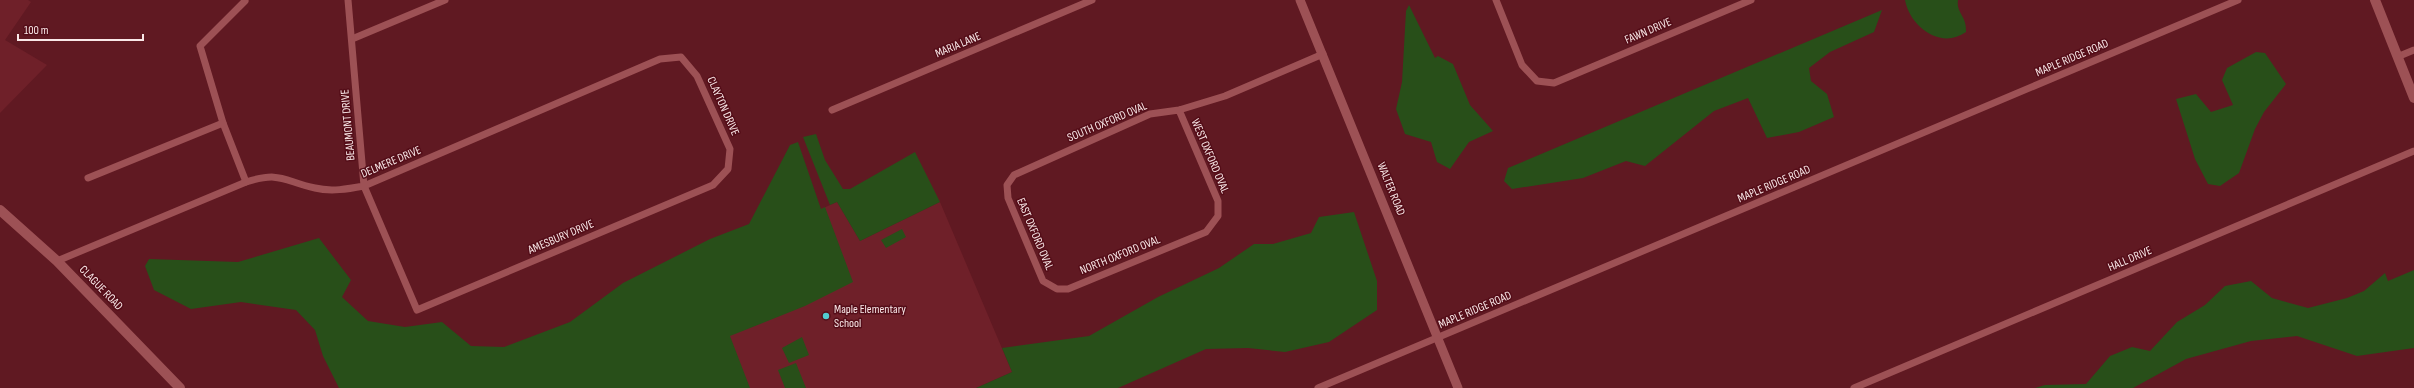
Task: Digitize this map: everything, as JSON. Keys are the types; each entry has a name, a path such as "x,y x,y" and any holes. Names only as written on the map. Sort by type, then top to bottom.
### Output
{"main road":[{"path":"2375,0 2414,98"},
{"name":"CLAGUE ROAD","path":"0,210 57,261 180,388"}],"street":[{"name":"BEAUMONT DRIVE","path":"348,0 364,186 417,310"},
{"path":"352,39 445,0"},
{"name":"MARIA LANE","path":"832,110 1092,0"},
{"name":"WALTER ROAD","path":"1300,0 1458,388"},
{"name":"FAWN DRIVE","path":"1496,0 1522,65 1537,81 1554,83 1751,0"},
{"name":"MAPLE RIDGE ROAD","path":"1318,388 2238,0"},
{"path":"245,1 200,46 223,123 246,182"},
{"path":"2397,57 2414,50"},
{"name":"SOUTH OXFORD OVAL","path":"1014,174 1150,114 1179,110 1225,96 1323,54"},
{"name":"CLAYTON DRIVE","path":"660,59 681,57 697,76 730,149 728,169 713,185"},
{"name":"DELMERE DRIVE","path":"57,261 246,182 266,176 287,178 314,188 342,190 364,186 660,59"},
{"name":"WEST OXFORD OVAL","path":"1179,110 1218,201 1218,216 1206,232"},
{"path":"88,178 223,123"},
{"name":"HALL DRIVE","path":"1854,388 2414,151"},
{"name":"EAST OXFORD OVAL","path":"1014,174 1007,185 1008,198 1043,281"},
{"name":"AMESBURY DRIVE","path":"417,310 713,185"},
{"name":"NORTH OXFORD OVAL","path":"1043,281 1056,289 1068,289 1206,232"}],"shaded area":[{"path":"0,0 28,0 31,2 5,40 47,65 0,113"},
{"name":"Maple Elementary School","path":"837,202 860,241 940,202 1012,372 976,388 694,388 652,284"}],"green space":[{"path":"1905,0 1958,0 1959,8 1965,22 1966,32 1956,37 1947,38 1937,37 1928,33 1913,19"},
{"path":"1409,5 1435,58 1438,56 1453,64 1470,105 1493,131 1469,142 1450,169 1437,162 1431,142 1405,134 1396,109 1402,82 1406,11"},
{"path":"1882,10 1874,32 1830,52 1809,68 1811,81 1827,94 1834,117 1799,132 1767,138 1748,98 1714,111 1645,166 1626,161 1583,178 1512,189 1504,181 1508,168"},
{"path":"2256,52 2265,53 2286,84 2264,112 2255,129 2239,173 2220,186 2208,184 2195,159 2176,99 2196,94 2211,112 2233,105 2222,80 2227,68"},
{"path":"816,134 825,160 843,189 850,189 915,152 940,202 860,241 837,202 830,205 803,137"},
{"path":"798,142 821,209 825,207 853,282 805,306 730,336 750,388 339,388 323,356 315,330 296,310 241,302 191,309 154,290 145,266 149,259 238,262 319,238 351,280 342,297 368,321 405,327 442,322 471,346 504,347 570,322 623,283 710,239 749,224 790,145"},
{"path":"1354,212 1377,281 1377,310 1329,342 1285,352 1248,348 1206,349 1118,388 976,388 1012,372 1002,348 1089,336 1158,297 1219,268 1254,244 1273,244 1311,233 1319,217"},
{"path":"902,229 906,237 886,248 881,240"},
{"path":"2414,270 2414,348 2357,356 2297,336 2251,341 2186,359 2133,388 2035,388 2045,385 2086,384 2110,356 2132,347 2150,351 2177,322 2205,305 2225,286 2251,281 2272,298 2308,308 2347,298 2364,291 2385,273 2388,281"},
{"path":"802,337 809,355 789,363 782,348"},
{"path":"796,363 806,388 785,388 778,370"}],"place":[{"name":"Maple Elementary School","path":"826,316"}]}
